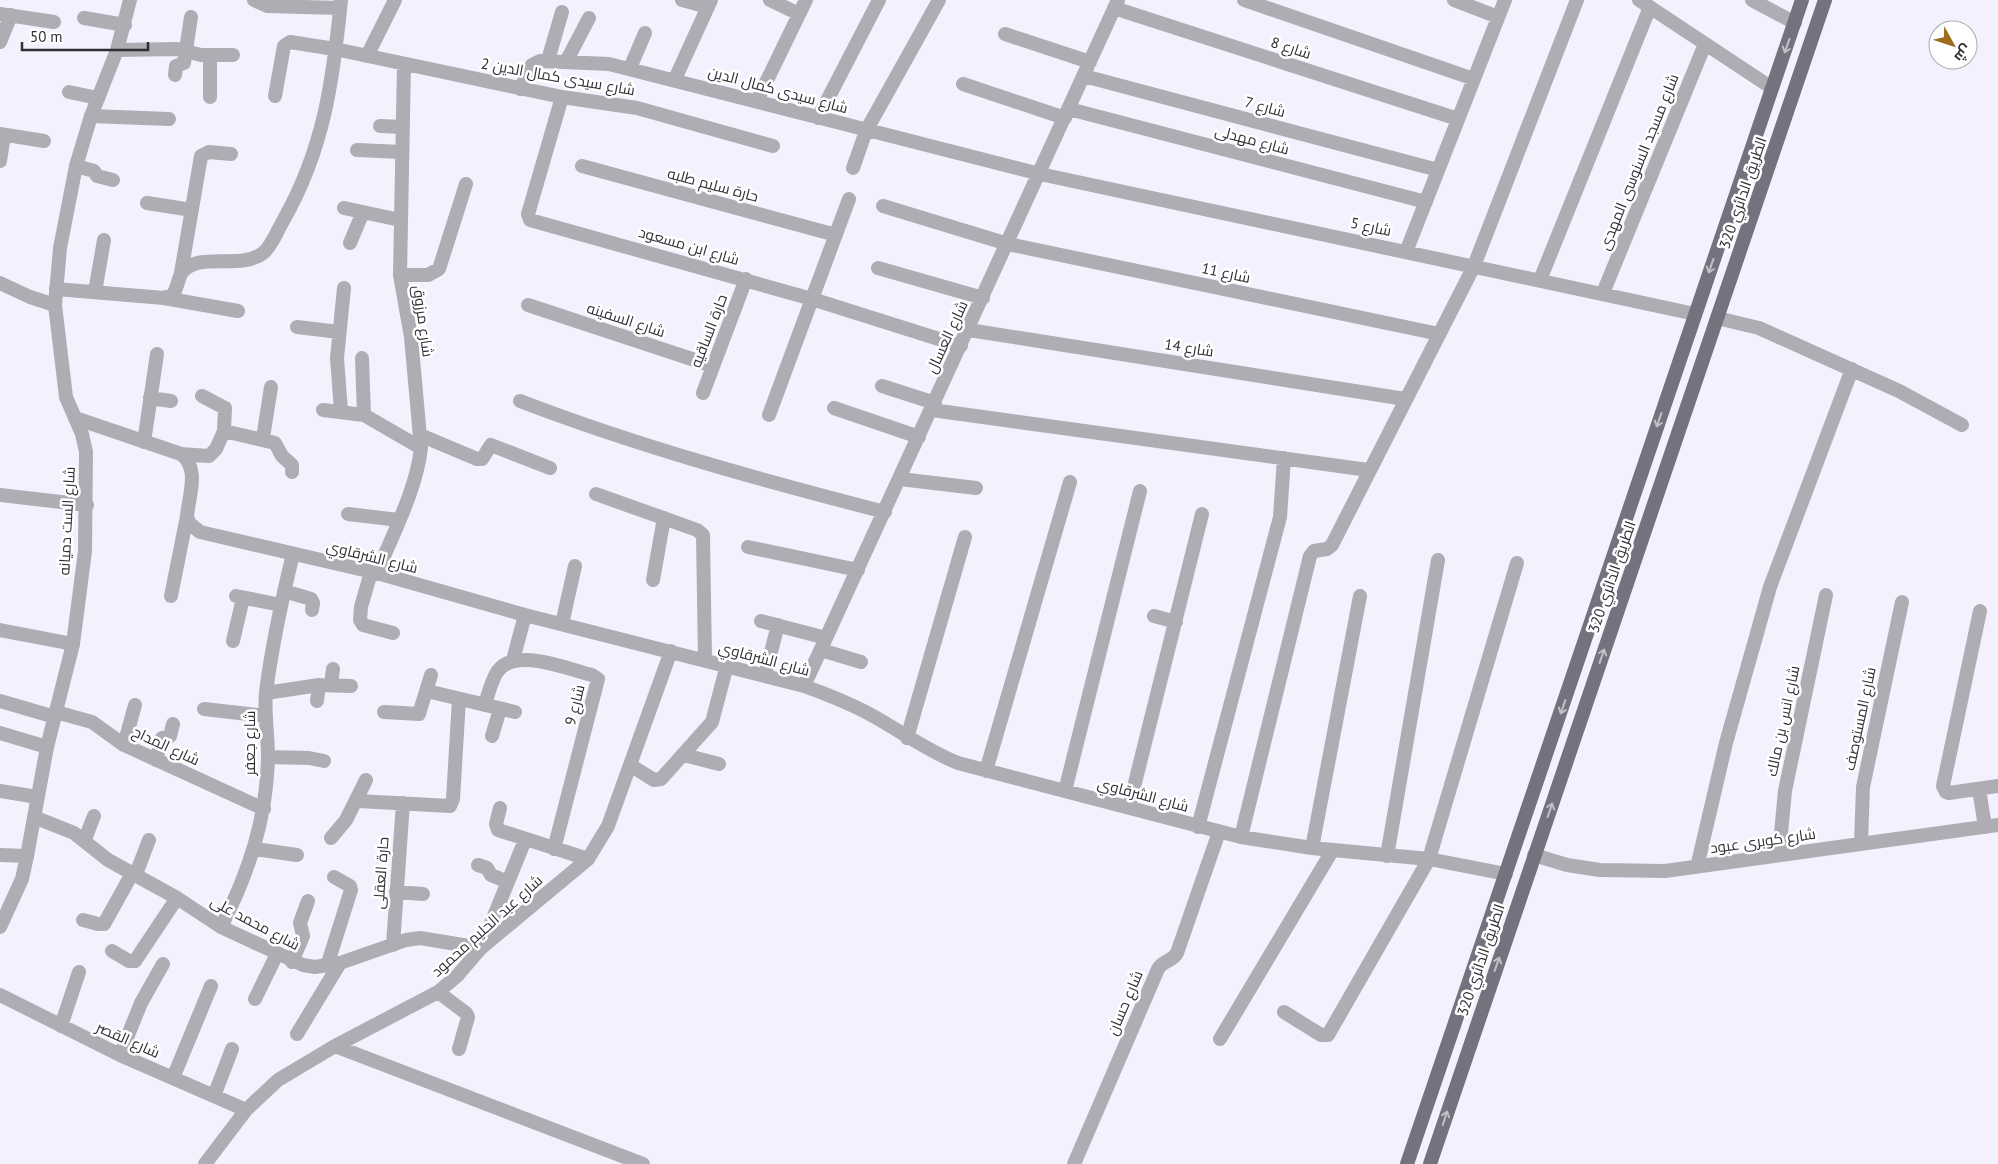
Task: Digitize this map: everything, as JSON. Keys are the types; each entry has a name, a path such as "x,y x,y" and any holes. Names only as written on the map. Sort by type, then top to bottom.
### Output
{"main road":[{"name":"الطريق الدائري 320","path":"1408,1164 1802,0"},
{"name":"الطريق الدائري 320","path":"1430,1164 1825,0"},
{"path":"1437,1076 1457,1083"}],"street":[{"name":"شارع الست دميانه","path":"0,927 22,879 28,856 47,747 72,644 85,551 87,505 86,452 82,434 66,397 55,305 67,207 76,166 91,116 117,50 130,0"},
{"path":"181,273 190,265 197,263 252,259 263,253 271,243 306,176 319,140 328,104 340,4 268,6 254,0"},
{"path":"367,56 395,0"},
{"path":"675,79 710,4 682,0"},
{"path":"770,0 799,14"},
{"path":"757,101 806,0"},
{"path":"818,118 880,0"},
{"path":"853,168 866,131 939,0"},
{"path":"1244,0 1474,79"},
{"path":"1454,0 1498,17"},
{"path":"1406,252 1505,0"},
{"path":"1241,837 1310,556 1314,551 1327,549 1332,545 1368,470 1474,266 1577,0"},
{"path":"1752,0 1794,22"},
{"name":"شارع العسال","path":"804,686 969,330 1116,4"},
{"name":"شارع 8","path":"1116,4 1458,119"},
{"path":"1540,280 1644,4 1772,88"},
{"path":"520,88 532,65 540,60 548,60 562,12"},
{"path":"0,42 6,15 54,22"},
{"path":"175,75 176,66 184,64 191,17"},
{"path":"84,18 125,25"},
{"path":"567,60 589,18"},
{"path":"630,68 645,33"},
{"path":"1005,34 1090,62"},
{"name":"شارع سيدى كمال الدين 2","path":"276,96 283,50 287,42 335,49 562,97 637,108 773,146"},
{"name":"شارع مسجد السنوسى المهدى","path":"1603,293 1705,44"},
{"path":"117,50 185,50 210,56 233,54"},
{"path":"210,56 210,97"},
{"name":"شارع سيدى كمال الدين","path":"548,60 567,60 630,68 866,131 1040,174"},
{"name":"شارع مرزوق","path":"393,633 363,625 360,620 361,607 374,573 399,520 418,466 420,442 411,337 400,275 404,64"},
{"name":"شارع 7","path":"1084,76 1438,170"},
{"name":"شارع مهدلى","path":"964,84 1067,113 1426,202"},
{"path":"69,92 98,98"},
{"name":"شارع ابن مسعود","path":"562,97 528,214 530,220 812,298 961,346"},
{"path":"91,116 169,119"},
{"path":"380,126 402,128"},
{"path":"0,160 2,135 44,141"},
{"path":"357,150 402,152"},
{"path":"164,298 173,295 181,273 201,156 208,152 231,154"},
{"path":"76,166 94,171 97,176 112,180"},
{"name":"حارة سليم طلبه","path":"582,166 836,235"},
{"name":"شارع 5","path":"1040,174 1695,314"},
{"path":"400,275 428,275 439,269 466,184"},
{"path":"769,416 849,199"},
{"path":"147,203 192,210"},
{"name":"شارع 11","path":"883,206 1008,244 1439,334"},
{"path":"344,208 400,220"},
{"path":"350,244 363,212"},
{"path":"95,292 104,240"},
{"path":"878,268 983,298"},
{"name":"حارة الساقيه","path":"703,393 746,279"},
{"path":"0,283 30,297 55,305"},
{"path":"341,411 338,385 339,332 344,288"},
{"path":"56,289 164,298 238,311"},
{"name":"شارع السفينه","path":"528,305 713,366"},
{"path":"1718,318 1759,328 1852,369 1962,425"},
{"path":"297,327 339,332"},
{"name":"شارع 14","path":"969,330 1405,399"},
{"path":"144,442 157,354"},
{"path":"362,358 364,415"},
{"path":"1697,867 1726,743 1770,587 1852,369"},
{"path":"882,386 933,407 1368,470"},
{"path":"263,438 271,387"},
{"path":"75,418 181,454 210,456 216,449 224,431 226,408 202,396"},
{"path":"150,398 171,401"},
{"path":"520,401 597,430 703,464 885,512"},
{"path":"834,408 919,437"},
{"path":"323,410 364,415 420,442 477,459 482,459 492,445 550,468"},
{"path":"224,431 275,442 282,456 292,465 292,472"},
{"path":"171,596 187,516 192,468 188,459 181,454"},
{"path":"1198,827 1280,517 1284,458"},
{"path":"900,479 976,488"},
{"path":"986,771 1070,482"},
{"path":"1064,790 1140,491"},
{"path":"596,494 697,530 703,535 705,659"},
{"path":"0,495 87,505"},
{"path":"348,514 399,520"},
{"path":"1129,806 1202,514"},
{"name":"شارع الشرقاوي","path":"187,516 189,523 200,532 374,573 525,615 705,659 804,686 849,704 949,760 986,771 1129,806 1198,827 1241,837 1332,851 1429,860 1506,874"},
{"path":"654,580 664,518"},
{"path":"907,738 965,537"},
{"path":"748,547 858,570"},
{"name":"شارع جعفر","path":"222,927 239,893 255,849 264,809 268,757 266,693 282,598 293,554"},
{"path":"1387,856 1438,560"},
{"path":"1284,1012 1321,1034 1328,1035 1429,860 1517,563"},
{"path":"562,624 575,566"},
{"name":"شارع انس بن مالك","path":"1779,854 1785,791 1826,595"},
{"path":"1312,848 1360,596"},
{"path":"233,641 239,597 310,599 313,603 312,610"},
{"name":"شارع المستوصف","path":"1861,843 1862,787 1902,602"},
{"path":"1980,611 1943,786 1946,792 1949,793 1998,786"},
{"path":"485,705 498,671 513,660 525,615"},
{"path":"1154,616 1176,622"},
{"path":"761,621 778,625 861,662"},
{"path":"764,675 778,625"},
{"path":"0,630 72,644"},
{"name":"شارع عبد الحليم محمود","path":"205,1164 246,1110 278,1080 335,1046 438,992 458,976 481,948 588,859 608,826 671,651"},
{"name":"شارع 9","path":"513,660 529,659 592,675 598,679 554,849"},
{"path":"630,764 658,781 684,755 712,722 727,665"},
{"path":"317,701 333,669"},
{"path":"384,712 419,714 431,675"},
{"path":"266,693 325,685 351,686"},
{"path":"426,692 515,712"},
{"path":"358,800 446,806 452,803 459,699"},
{"name":"شارع المداح","path":"0,701 92,722 124,745 264,809"},
{"path":"124,745 135,705"},
{"path":"204,709 266,716"},
{"path":"492,736 500,709"},
{"path":"156,760 162,738 170,736 173,724"},
{"path":"0,733 47,747"},
{"path":"684,755 719,764"},
{"path":"268,757 310,758 324,761"},
{"path":"331,838 346,820 358,800 366,780"},
{"path":"1979,789 1991,826"},
{"path":"0,791 37,797"},
{"name":"حارة العقلى","path":"393,945 402,803"},
{"path":"500,808 496,824 498,830 588,859"},
{"path":"85,839 94,816"},
{"name":"شارع محمد على","path":"34,817 85,839 108,860 177,898 222,927 292,962 309,966 334,965 420,938 481,948"},
{"name":"شارع كوبرى عبود","path":"1534,855 1567,865 1600,870 1640,872 1697,867 1779,854 1991,826"},
{"name":"شارع حسان","path":"1074,1164 1158,969 1163,962 1171,960 1177,953 1219,832"},
{"path":"83,920 104,924 134,873 149,840"},
{"path":"481,948 525,840"},
{"path":"255,849 297,855"},
{"path":"1220,1040 1332,851"},
{"path":"0,855 28,856"},
{"path":"478,865 487,868 491,876 508,882"},
{"path":"297,1034 334,965 352,890 350,886 334,877"},
{"path":"396,892 423,894"},
{"path":"112,952 129,961 135,961 177,898"},
{"path":"292,962 303,936 300,923 308,901"},
{"path":"255,999 277,954"},
{"path":"120,1055 141,1003 163,964"},
{"path":"61,1026 79,972"},
{"path":"173,1078 211,986"},
{"path":"438,992 466,1013 468,1017 459,1049"},
{"name":"شارع القصر","path":"0,995 120,1055 246,1110"},
{"path":"335,1046 643,1164"},
{"path":"214,1096 232,1049"}]}
